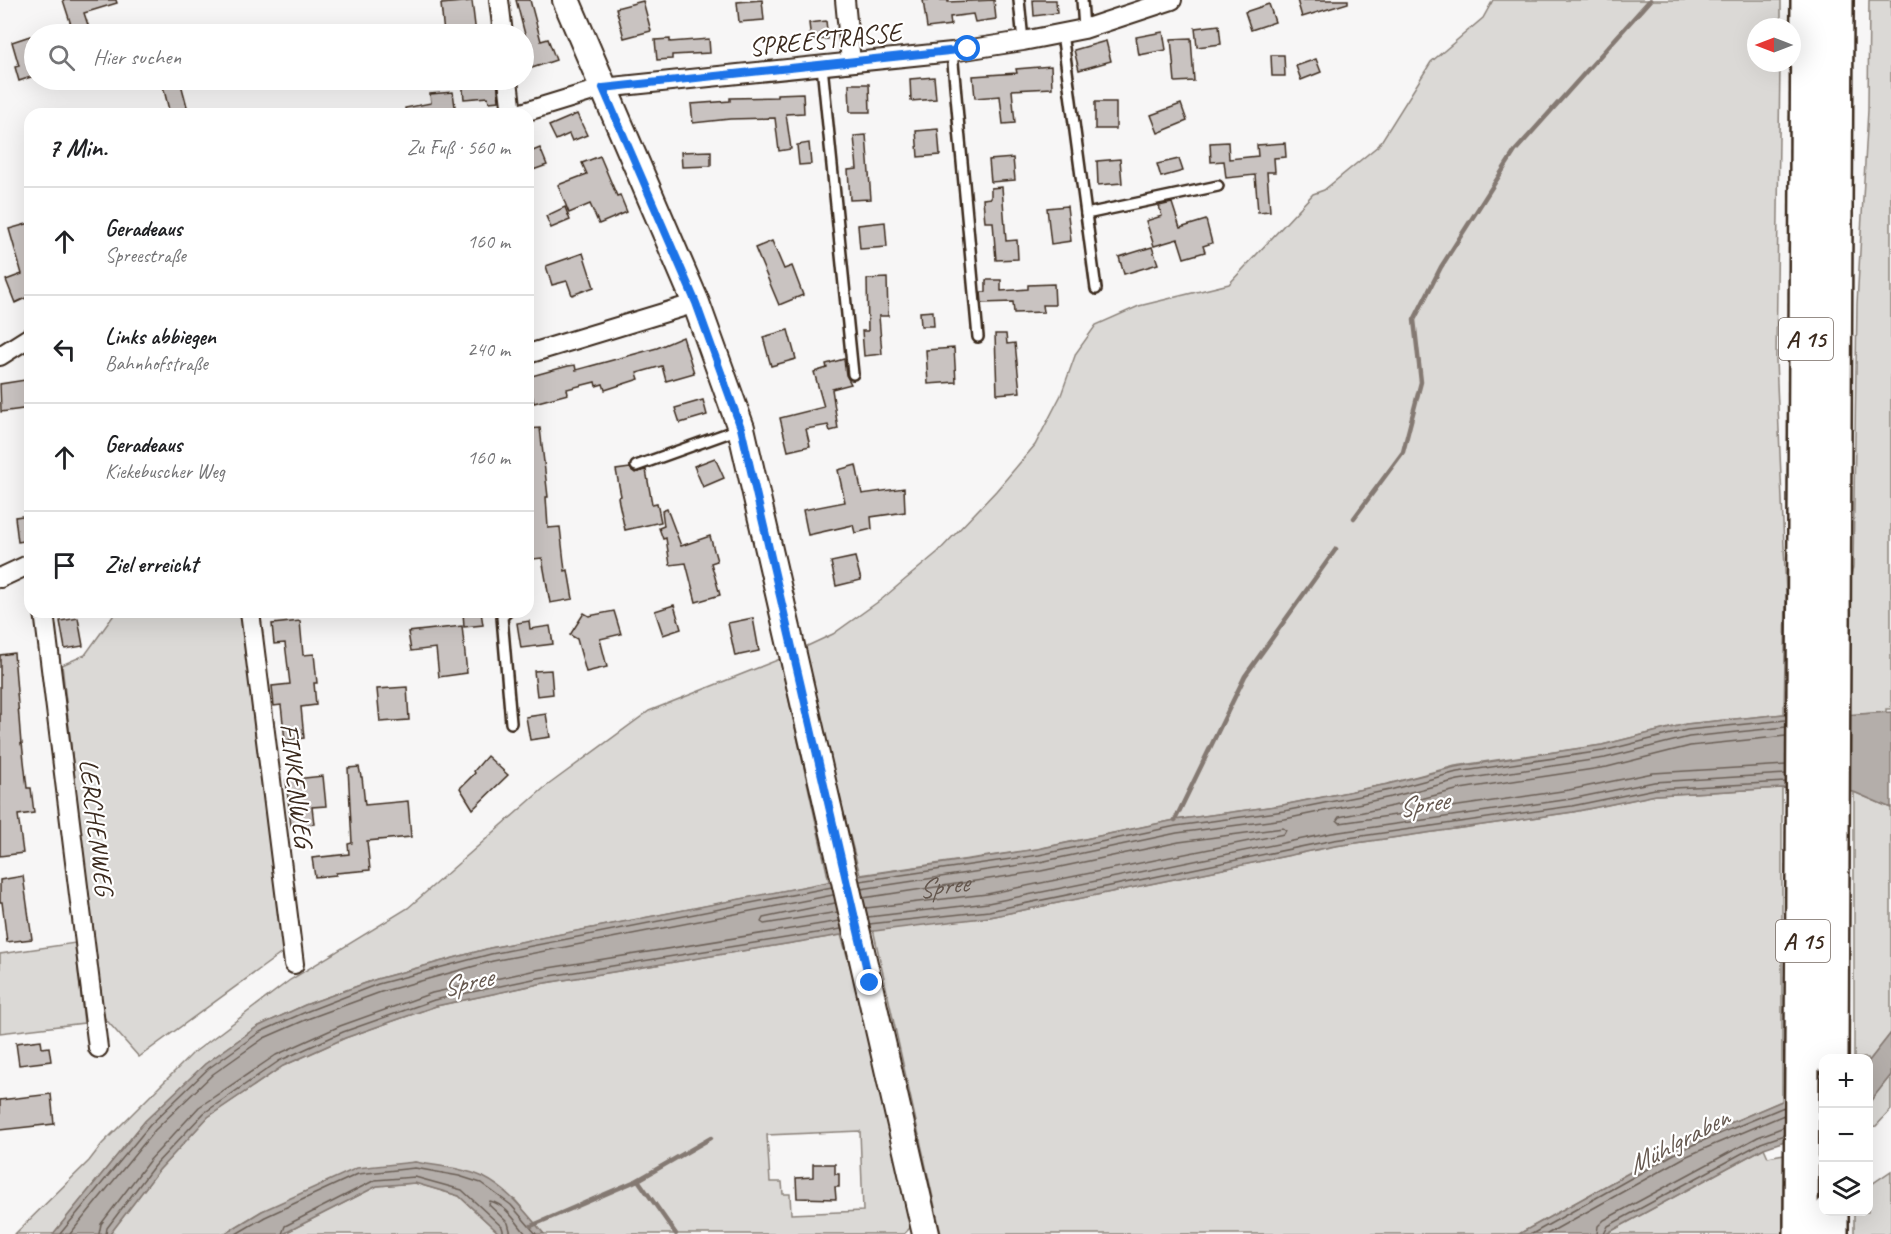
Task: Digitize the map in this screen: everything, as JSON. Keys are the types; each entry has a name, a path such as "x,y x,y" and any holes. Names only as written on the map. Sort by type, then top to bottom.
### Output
{"highway":[{"name":"A 15","path":"1808,0 1818,676 1831,1054"},
{"name":"A 15","path":"1831,1234 1811,1217 1818,676 1836,0"}],"main road":[{"path":"567,0 696,303 741,428 870,983 922,1232"}],"street":[{"path":"500,0 502,24"},
{"path":"844,0 851,62"},
{"name":"SPREESTRASSE","path":"534,109 603,88 822,66 1023,41 1084,29 1172,0"},
{"path":"509,90 511,108"},
{"path":"534,352 696,303"},
{"path":"0,356 24,341"},
{"path":"0,578 24,567"},
{"name":"LERCHENWEG","path":"45,618 99,1048"},
{"name":"FINKENWEG","path":"251,618 294,964"}],"lane":[{"path":"1019,0 1023,41"},
{"path":"1082,0 1084,29"},
{"path":"1062,33 1096,289"},
{"path":"952,51 978,337"},
{"path":"822,66 853,374"},
{"path":"1086,214 1218,186"},
{"path":"636,466 741,428"},
{"path":"502,618 510,723"}],"shaded area":[{"path":"1493,0 1781,0 1781,18 1747,18 1747,72 1780,72 1776,360 1786,593 1784,714 1686,724 1602,745 1455,766 1388,784 1283,805 1175,820 1037,849 860,875 801,649 833,634 882,599 938,552 996,491 1035,445 1061,395 1076,353 1096,325 1139,306 1229,284 1313,194 1324,190 1379,145 1431,62 1483,18"},
{"path":"1869,0 1891,0 1891,709 1886,709 1886,712 1846,715 1847,592 1853,567 1857,304 1868,110"},
{"path":"112,618 245,618 286,950 139,1057 101,1014 62,665 85,655"},
{"path":"780,659 829,882 490,948 377,979 305,1005 257,1027 205,1064 145,1121 53,1234 15,1234 192,1054 290,980 408,908 544,788 649,711"},
{"path":"1782,788 1782,1101 1681,1144 1519,1234 941,1234 873,929 990,917 1335,846 1573,812 1656,795"},
{"path":"1854,792 1891,808 1891,1033 1873,1056 1873,1054 1854,1054"},
{"path":"841,935 862,1007 916,1222 904,1234 544,1234 515,1200 415,1162 262,1211 224,1234 110,1234 159,1170 208,1117 283,1066 345,1038 436,1006 539,984","holes":["860,1131 863,1211 791,1214 790,1194 783,1194 782,1182 770,1182 767,1135"]},
{"path":"75,943 84,1023 0,1033 0,954"},
{"path":"1891,1075 1891,1110 1873,1126 1873,1108 1873,1097"},
{"path":"1764,1148 1768,1157 1784,1154 1783,1234 1606,1234"},
{"path":"1891,1171 1891,1234 1854,1234 1854,1216 1873,1216 1873,1183"},
{"path":"415,1183 459,1196 500,1234 283,1234 377,1186"}],"water":[{"name":"Spree","path":"1891,712 1891,808 1854,792 1782,788 1656,795 1573,812 1335,846 990,917 841,935 539,984 436,1006 345,1038 283,1066 208,1117 159,1170 110,1234 53,1234 145,1121 205,1064 257,1027 305,1005 377,979 490,948 858,876 1038,849 1175,820 1283,805 1388,784 1455,767 1602,745 1686,724 1784,714 1846,715"},
{"path":"1891,1033 1891,1075 1873,1098 1873,1056"},
{"path":"1819,1089 1819,1129 1764,1148 1606,1234 1519,1234 1681,1144 1782,1101"},
{"path":"415,1162 467,1171 492,1182 516,1202 544,1234 500,1234 459,1196 415,1183 377,1186 283,1234 224,1234 262,1211 357,1168"}],"pier":[{"path":"1819,1087 1819,1133 1783,1145 1782,1098"}],"building":[{"path":"63,0 116,0 117,3 84,13 88,24 71,24"},
{"path":"516,0 530,0 541,41 548,39 556,60 534,67 534,24 522,24"},
{"path":"762,0 764,20 739,22 737,2"},
{"path":"923,0 948,0 948,2 994,0 996,19 975,22 973,14 950,17 951,25 927,28"},
{"path":"1033,0 1056,0 1057,13 1034,16"},
{"path":"1297,0 1348,0 1348,3 1302,17"},
{"path":"472,1 475,24 443,24 441,4"},
{"path":"643,1 651,31 624,38 616,8"},
{"path":"1269,4 1275,22 1251,30 1245,12"},
{"path":"826,21 828,39 811,40 809,23"},
{"path":"1219,25 1221,44 1197,47 1195,28"},
{"path":"1163,32 1166,50 1139,55 1136,37"},
{"path":"24,38 24,79 19,81 15,67 19,66 12,42"},
{"path":"1191,38 1194,81 1175,82 1171,39"},
{"path":"670,39 670,42 709,39 710,53 672,55 672,59 657,60 655,40"},
{"path":"1106,41 1111,61 1079,70 1074,50"},
{"path":"1271,55 1284,55 1285,76 1272,76"},
{"path":"1316,59 1321,72 1301,80 1296,66"},
{"path":"1051,66 1052,88 1012,90 1015,123 1003,124 1000,96 975,98 973,76 1017,73 1016,69"},
{"path":"934,77 936,99 911,101 910,79"},
{"path":"849,84 869,84 870,112 850,112"},
{"path":"164,90 183,90 187,108 168,108"},
{"path":"463,90 498,90 499,101 489,102 488,97 464,99"},
{"path":"453,92 455,108 405,108 431,103 430,94"},
{"path":"803,93 804,113 786,114 791,149 779,151 775,118 693,123 691,104 730,101 730,98 777,97 777,94"},
{"path":"1095,102 1116,102 1116,129 1095,129"},
{"path":"1181,104 1187,121 1158,133 1151,115"},
{"path":"577,114 587,135 572,141 569,134 556,140 549,126"},
{"path":"938,129 940,155 918,157 916,131"},
{"path":"866,135 871,199 850,200 848,170 857,169 854,136"},
{"path":"1228,142 1229,159 1258,156 1257,145 1285,143 1286,157 1274,158 1275,172 1267,172 1270,211 1258,212 1255,175 1226,178 1224,161 1211,162 1210,143"},
{"path":"809,143 811,164 799,165 797,145"},
{"path":"540,148 547,165 534,170 534,150"},
{"path":"711,151 711,166 682,167 681,152"},
{"path":"600,156 617,196 620,195 627,212 599,224 590,204 569,213 558,185 587,174 582,163"},
{"path":"1013,158 1015,180 991,182 989,160"},
{"path":"1120,159 1122,183 1098,185 1097,161"},
{"path":"1179,159 1183,171 1161,177 1157,164"},
{"path":"1002,187 1006,241 1017,240 1018,259 996,260 993,222 985,222 983,199 991,198 991,188"},
{"path":"1172,203 1180,228 1206,220 1212,243 1203,246 1205,252 1184,258 1178,239 1154,246 1146,221 1162,216 1159,206"},
{"path":"1067,206 1071,241 1051,244 1047,208"},
{"path":"565,207 570,220 551,228 546,216"},
{"path":"885,222 887,247 860,249 858,225"},
{"path":"24,225 24,299 15,303 6,280 22,274 9,229"},
{"path":"772,241 784,269 792,266 803,295 779,305 755,248"},
{"path":"1152,247 1158,264 1124,274 1119,257"},
{"path":"583,253 594,287 572,295 567,281 552,285 546,266"},
{"path":"887,278 888,316 879,316 882,354 864,356 862,331 868,331 867,279"},
{"path":"986,280 1001,280 1001,291 1028,289 1028,285 1054,284 1055,305 1043,305 1044,312 1014,313 1013,302 982,303 981,292 986,292"},
{"path":"933,311 934,326 921,326 920,312"},
{"path":"788,330 796,359 771,366 763,337"},
{"path":"995,334 1006,334 1007,344 1015,343 1020,392 997,394"},
{"path":"683,337 694,373 666,381 662,366 637,373 639,379 605,390 603,384 596,386 595,382 567,389 568,394 534,403 534,375 575,365 576,370 657,348"},
{"path":"954,348 956,382 928,384 926,350"},
{"path":"844,359 846,375 851,384 832,389 838,429 830,431 828,425 806,429 810,446 788,451 780,418 824,407 814,372 827,368 826,364"},
{"path":"24,380 24,409 1,412 0,384"},
{"path":"703,400 707,415 680,423 675,408"},
{"path":"534,428 540,428 548,497 546,497 548,528 560,527 565,571 568,570 573,599 550,603 542,558 534,559"},
{"path":"715,458 724,478 703,487 694,466"},
{"path":"856,465 862,494 904,488 905,512 871,517 872,529 855,533 853,525 808,535 803,510 845,502 838,470"},
{"path":"630,468 635,473 646,470 652,504 657,503 661,522 625,530 618,497 621,496 616,470"},
{"path":"667,509 681,546 710,536 717,561 711,563 720,595 696,602 686,563 670,565 666,538 663,539 659,528 664,526 662,511"},
{"path":"24,516 24,541 18,542 15,517"},
{"path":"855,557 861,580 836,586 831,562"},
{"path":"674,605 681,629 663,635 655,611"},
{"path":"614,611 621,634 600,639 607,667 586,672 577,639 570,635 584,613 589,616"},
{"path":"78,618 83,646 65,649 60,621"},
{"path":"463,618 482,618 483,625 464,627"},
{"path":"753,618 759,651 735,656 728,623"},
{"path":"300,621 303,655 314,654 317,683 314,683 316,705 301,707 304,738 285,740 281,705 274,706 272,686 290,684 285,643 274,644 272,624"},
{"path":"529,621 530,629 550,626 553,644 521,648 517,623"},
{"path":"462,626 467,673 439,677 436,648 411,651 408,632"},
{"path":"14,653 21,744 27,788 31,788 34,813 18,815 23,853 0,856 0,655"},
{"path":"551,670 553,694 537,696 534,671"},
{"path":"407,687 409,720 380,722 377,689"},
{"path":"546,714 550,737 530,740 526,717"},
{"path":"487,756 508,775 473,809 460,788"},
{"path":"359,767 365,805 408,801 411,837 367,841 370,870 315,877 312,858 349,854 348,844 352,843 348,768"},
{"path":"323,776 326,806 312,807 314,824 291,827 286,780"},
{"path":"23,876 32,939 7,942 2,902 0,902 0,880"},
{"path":"41,1040 42,1048 49,1047 51,1061 19,1065 16,1043"},
{"path":"51,1094 54,1124 0,1130 0,1100"},
{"path":"813,1164 835,1164 835,1174 839,1174 839,1187 835,1187 836,1199 797,1198 796,1178 813,1177"}],"waterway":[{"path":"1354,518 1403,452 1421,382 1414,320 1441,267 1515,151 1650,0"},
{"path":"1175,820 1245,676 1336,549"},
{"path":"531,1226 638,1180 711,1138"},
{"path":"638,1180 676,1234"}],"route":[{"path":"870,983 741,428 696,303 603,88 968,49"}],"water label":[{"name":"Mühlgraben","path":"1678,1141"}]}
